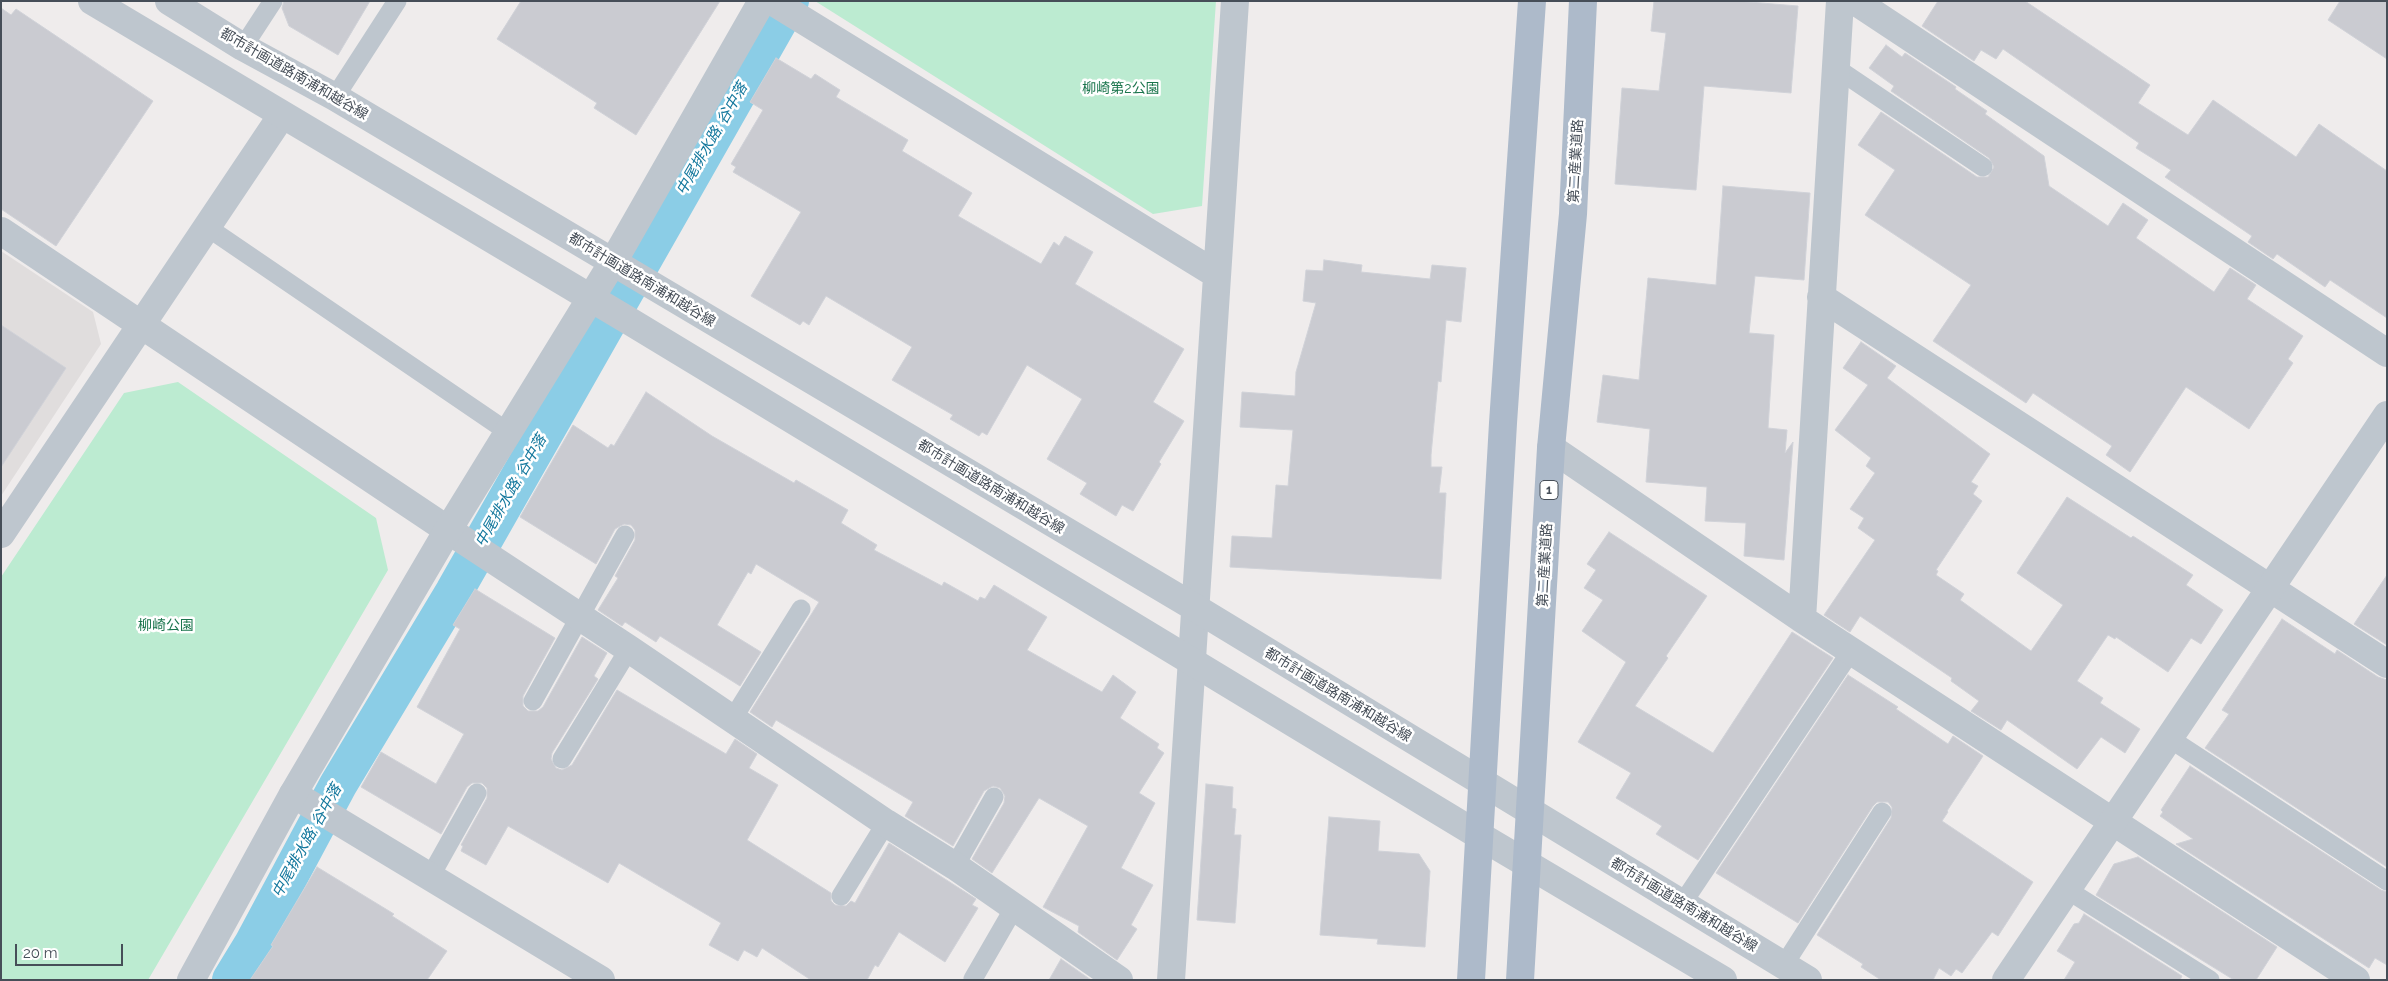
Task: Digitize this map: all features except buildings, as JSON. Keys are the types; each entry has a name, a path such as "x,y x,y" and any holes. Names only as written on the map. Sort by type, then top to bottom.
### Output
{"main road":[{"path":"1470,980 1503,433 1532,1"},
{"name":"第二産業道路","path":"1520,980 1551,448 1573,214 1583,1"}],"street":[{"path":"92,1 597,301 1190,658 1480,836 1724,980"},
{"name":"都市計画道路南浦和越谷線","path":"168,1 243,47 335,97 1194,608 1808,980"},
{"path":"1170,980 1235,1"},
{"path":"1802,619 1840,1"},
{"path":"1855,1 2387,353"},
{"path":"191,980 293,794 468,543 508,432 597,301 771,3 1216,274"},
{"path":"1,534 282,114"},
{"path":"1,231 629,649 886,823 954,866 1119,980"},
{"path":"1821,297 2387,664"},
{"path":"2006,980 2271,587 2382,430"},
{"path":"1551,448 1802,619 2112,823 2356,980"},
{"path":"293,794 602,980"}],"lane":[{"path":"243,47 272,1"},
{"path":"335,97 397,1"},
{"path":"1836,68 1982,167"},
{"path":"207,227 508,432"},
{"path":"533,701 625,535"},
{"path":"732,720 801,610"},
{"path":"562,759 629,649"},
{"path":"1682,904 1851,651"},
{"path":"2169,738 2387,881"},
{"path":"430,877 477,793"},
{"path":"954,866 994,797"},
{"path":"1784,965 1882,812"},
{"path":"841,896 886,823"},
{"path":"2066,889 2210,980"},
{"path":"972,979 1014,908"}],"shaded area":[{"path":"1,251 93,312 101,344 1,496"}],"green space":[{"name":"柳崎第2公園","path":"815,1 1216,1 1202,206 1153,214"},
{"name":"柳崎公園","path":"178,382 376,518 388,570 148,980 1,980 1,577 124,393"}],"waterway":[{"name":"中尾排水路; 谷中落","path":"231,980 253,944 338,785 454,592 790,1"}]}
